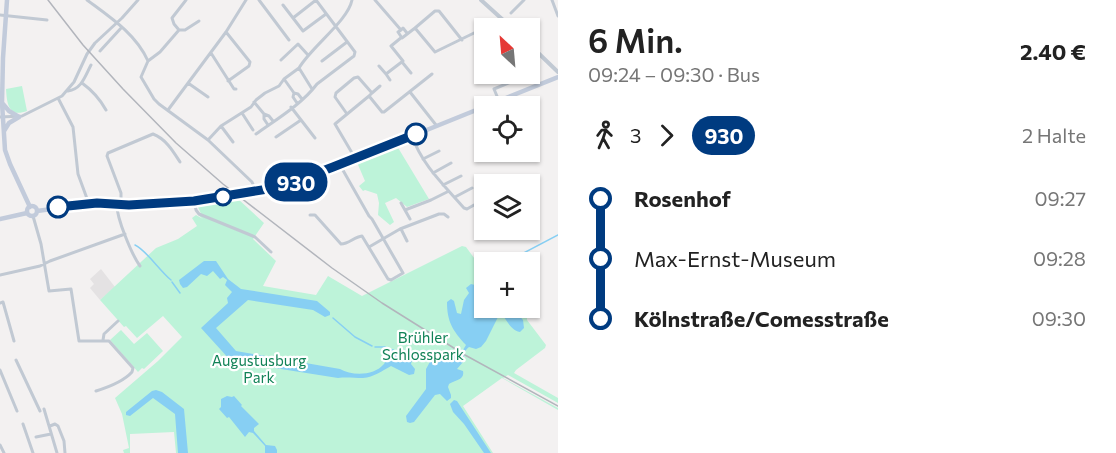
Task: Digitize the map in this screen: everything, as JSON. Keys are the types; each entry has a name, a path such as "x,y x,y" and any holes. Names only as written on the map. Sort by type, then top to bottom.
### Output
{"main road":[{"path":"7,0 3,14 1,117 6,153 29,215 33,216 37,214 37,211 75,205 138,205 194,201 286,185 474,111"},
{"path":"511,96 558,77"},
{"path":"1,105 19,117 9,123 4,131"},
{"path":"0,219 34,207 37,211"}],"street":[{"path":"87,0 129,33 148,61"},
{"path":"1,117 19,117 58,98 67,91 93,46 138,0"},
{"path":"179,30 172,18 186,0"},
{"path":"168,110 226,33 246,0"},
{"path":"260,0 289,40"},
{"path":"256,134 354,56 355,52 316,0 292,18"},
{"path":"208,140 221,126 242,113 265,93 279,86 284,79 299,68 348,11 352,0"},
{"path":"375,0 400,30 398,32 402,37"},
{"path":"481,0 501,18"},
{"path":"511,13 524,0"},
{"path":"552,0 558,16"},
{"path":"283,5 303,32 326,14"},
{"path":"411,73 391,46 435,11 439,11 462,40"},
{"path":"3,14 46,20"},
{"path":"199,21 185,30 179,30 160,52 148,61 141,75 142,80 159,104 208,140 252,182 256,191"},
{"path":"100,51 122,27"},
{"path":"400,30 403,28 407,34"},
{"path":"415,28 435,52 474,33"},
{"path":"226,33 250,64 228,81"},
{"path":"322,61 347,42"},
{"path":"281,60 298,44 308,55"},
{"path":"211,53 228,81 236,89"},
{"path":"540,55 558,72"},
{"path":"386,74 402,62"},
{"path":"67,91 76,89 91,64"},
{"path":"380,66 390,80"},
{"path":"299,68 313,90"},
{"path":"347,114 335,96 354,78 357,77 371,94 382,112 410,92 418,82 432,74"},
{"path":"284,79 294,93 302,99"},
{"path":"81,83 91,89 106,110"},
{"path":"187,83 208,98"},
{"path":"497,96 494,89 507,84"},
{"path":"356,159 335,124 380,87"},
{"path":"410,92 436,126"},
{"path":"294,93 293,97 297,103"},
{"path":"58,98 73,127 78,174 90,204"},
{"path":"254,102 273,121"},
{"path":"291,108 315,138"},
{"path":"242,113 253,130"},
{"path":"264,114 268,125"},
{"path":"276,137 301,120"},
{"path":"221,126 233,141"},
{"path":"140,266 118,215 121,192 107,156 108,153 153,134 161,138 180,162"},
{"path":"412,135 423,159 448,191 464,208 467,209 474,205"},
{"path":"423,159 439,151"},
{"path":"433,173 451,163"},
{"path":"310,215 315,215 341,244 346,244 360,236 363,237 388,279 396,278 403,272 340,165"},
{"path":"443,185 461,176"},
{"path":"454,197 472,188"},
{"path":"405,210 448,191"},
{"path":"194,201 194,207 199,214 255,237 271,252"},
{"path":"401,203 410,219"},
{"path":"369,247 400,229 439,214 448,217"},
{"path":"33,216 49,291 71,289 79,341 109,341 133,370 116,384 96,391"},
{"path":"400,229 407,241"},
{"path":"0,275 44,264 125,234"},
{"path":"1,303 14,341"},
{"path":"103,340 105,334 118,321"},
{"path":"16,360 50,426 57,453"},
{"path":"0,370 17,411"},
{"path":"23,424 33,453"},
{"path":"50,426 55,424 58,426 64,441 65,453"},
{"path":"36,437 51,434"},
{"path":"0,445 4,453"}],"shaded area":[{"path":"101,269 115,287 100,300 90,288 94,284 90,279"}],"green space":[{"path":"22,86 27,111 21,113 12,111 10,108 6,89"},
{"path":"397,146 429,199 407,207 396,198 385,203 394,222 390,225 378,215 377,194 363,191 359,186 365,181 356,160"},
{"name":"Augustusburg Park","path":"238,199 264,223 253,239 276,261 263,286 316,295 328,276 362,296 462,246 466,247 474,258 474,318 527,318 546,345 514,373 558,398 558,403 508,375 503,378 558,410 502,378 463,406 493,453 176,453 174,432 130,434 130,453 124,453 123,450 129,448 122,414 115,398 182,337 163,316 137,338 100,300 156,248 178,239 197,226 192,218 196,215 203,219 198,215 202,216 198,207"},
{"path":"121,330 134,344 147,333 163,351 138,372 110,340"}],"water":[{"path":"204,261 216,261 228,279 241,289 317,301 330,312 330,315 325,317 313,310 248,300 216,328 236,351 357,374 369,373 380,368 389,350 393,349 399,353 430,350 445,356 460,355 466,345 452,326 447,302 451,299 454,301 457,313 461,314 464,300 469,293 466,288 471,284 474,285 474,318 498,318 481,347 476,349 469,347 466,350 463,362 457,369 463,371 463,374 448,387 451,398 447,401 440,394 435,395 414,422 410,423 407,422 406,416 426,389 426,369 431,360 426,356 424,359 416,359 412,362 415,369 414,374 409,375 391,366 363,378 338,378 231,361 201,328 228,303 227,298 232,292 225,285 227,280 223,277 220,279 213,271 207,276 201,274 187,287 183,288 179,280"},
{"path":"504,318 521,318 524,328 520,332 512,328"},
{"path":"156,390 184,409 188,453 178,453 175,414 153,398 130,416 126,415 126,412"},
{"path":"234,396 259,424 254,431 266,445 275,446 277,453 265,453 265,446 253,433 249,432 245,437 229,417 227,418 219,409 221,399"},
{"path":"454,400 457,401 491,453 484,453 453,412 450,404"}],"waterway":[{"path":"526,252 558,235"},
{"path":"135,245 171,280"},
{"path":"172,282 180,293"},
{"path":"333,318 355,337 372,346"},
{"path":"375,347 385,347 391,350"}],"railway":[{"path":"48,0 83,45 123,89 176,143 223,184 332,268 382,303 465,355 558,406"}],"bus line":[{"name":"930","path":"58,207 97,203 129,205 194,201 274,188 416,134"}],"park label":[{"name":"Brühler Schlosspark","path":"423,346"}]}
